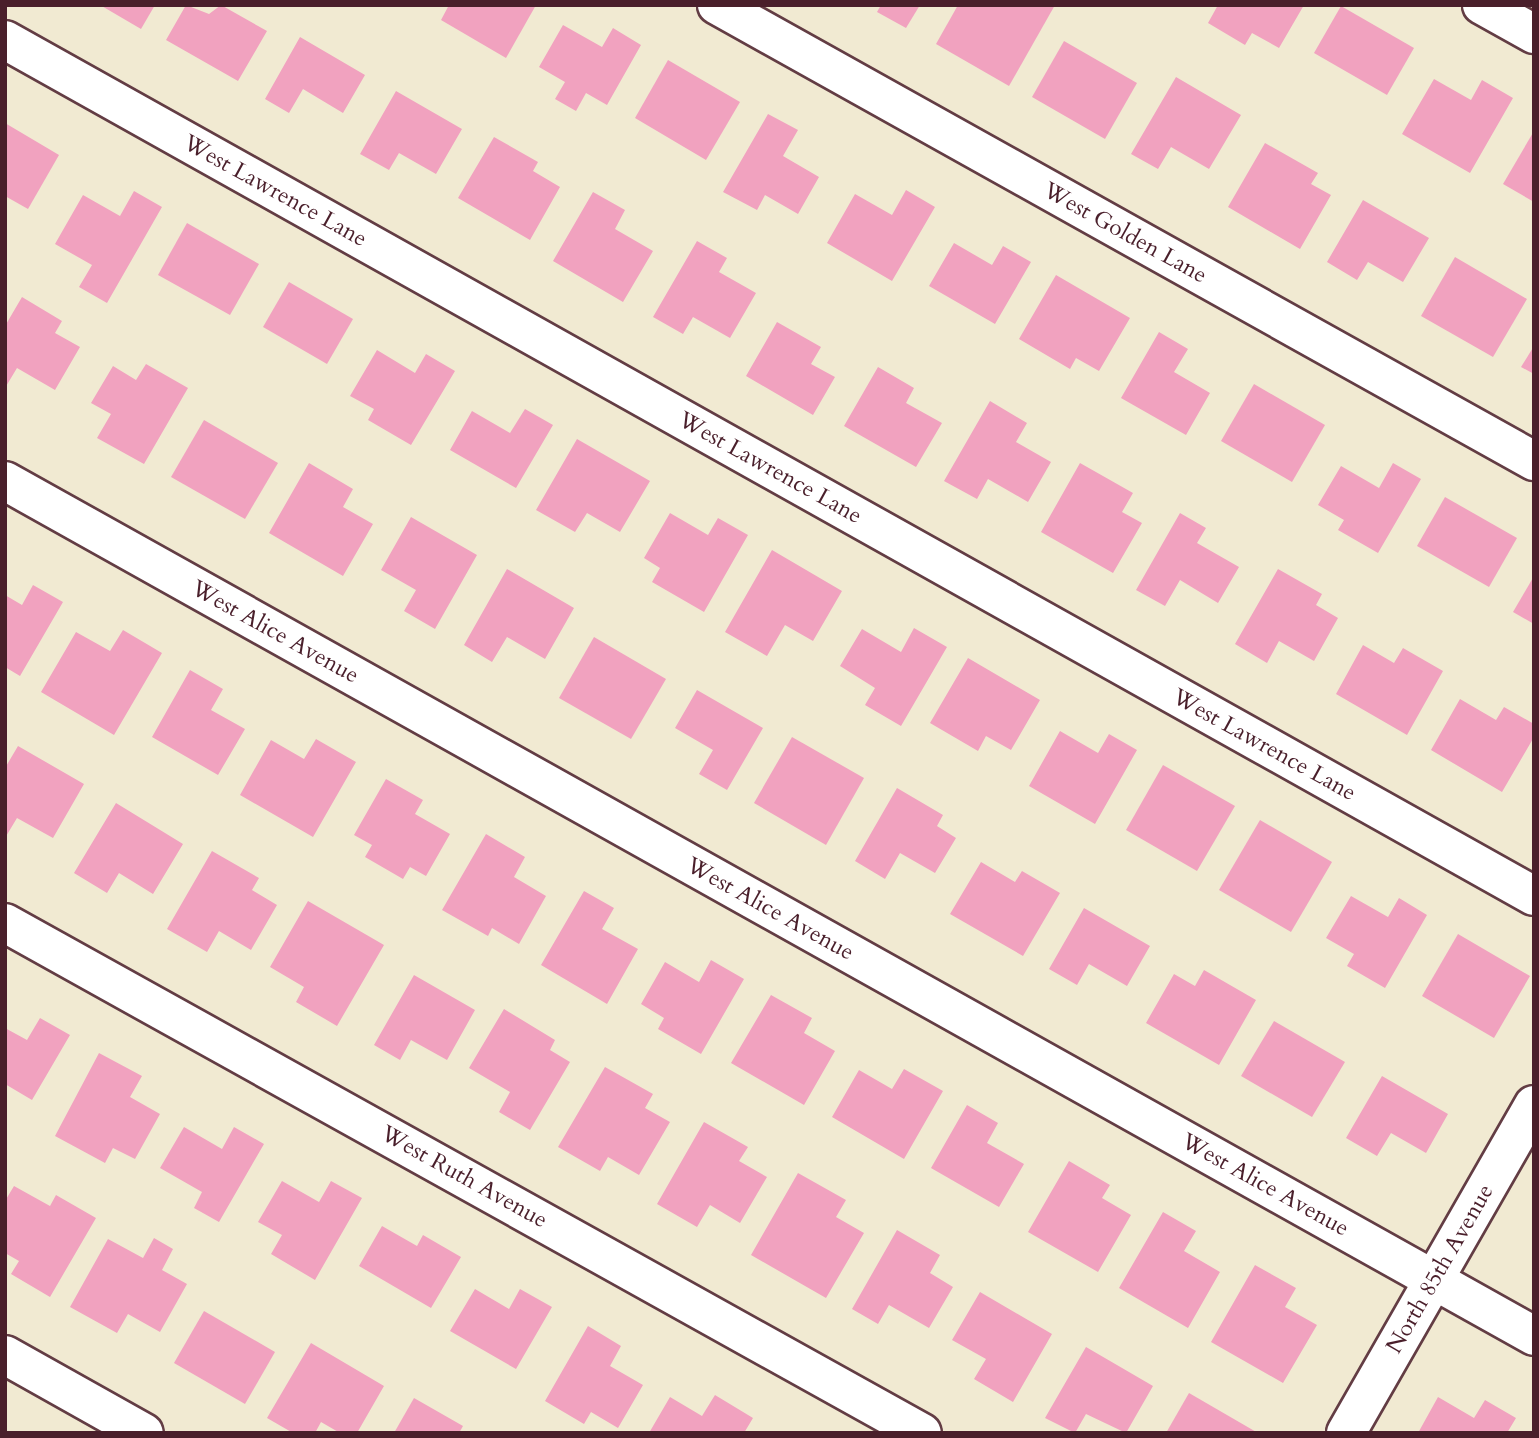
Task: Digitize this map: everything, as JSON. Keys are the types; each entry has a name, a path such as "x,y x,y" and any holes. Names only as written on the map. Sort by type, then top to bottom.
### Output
{"street":[{"name":"West Golden Lane","path":"717,5 1534,461"},
{"path":"1482,5 1534,34"},
{"name":"West Lawrence Lane","path":"5,40 1534,896"},
{"name":"West Alice Avenue","path":"5,481 1534,1336"},
{"name":"West Ruth Avenue","path":"5,923 922,1433"},
{"name":"North 85th Avenue","path":"1346,1433 1534,1105"},
{"path":"5,1355 144,1433"}],"building":[{"path":"100,5 155,5 141,29"},
{"path":"186,5 209,14 221,5 267,31 238,81 166,40"},
{"path":"449,5 536,5 506,58 441,20"},
{"path":"881,5 920,5 906,28 877,12"},
{"path":"958,5 1055,5 1009,86 936,44"},
{"path":"1218,5 1304,5 1279,48 1252,33 1245,45 1208,23"},
{"path":"1341,6 1414,48 1387,95 1314,53"},
{"path":"563,25 602,47 613,28 641,45 607,105 586,93 576,111 555,99 565,82 539,67"},
{"path":"300,37 365,75 343,113 303,89 289,113 265,99"},
{"path":"1064,41 1137,83 1105,139 1032,97"},
{"path":"668,60 740,102 706,160 635,118"},
{"path":"1176,77 1241,115 1209,169 1171,147 1158,169 1131,154"},
{"path":"1434,79 1471,100 1482,80 1513,98 1470,173 1402,134"},
{"path":"396,91 462,129 436,174 399,153 389,170 360,154"},
{"path":"768,114 798,130 783,156 819,177 798,214 765,195 757,210 723,192"},
{"path":"5,123 59,155 28,209 5,196"},
{"path":"1534,131 1534,202 1503,184"},
{"path":"494,137 538,162 533,171 560,187 530,240 458,198"},
{"path":"1265,143 1318,173 1311,184 1331,195 1300,249 1228,207"},
{"path":"906,190 935,207 892,281 827,243 855,194 892,215"},
{"path":"134,191 162,207 107,303 79,287 92,265 55,244 83,195 120,216"},
{"path":"593,192 625,210 615,229 653,251 623,302 553,261"},
{"path":"1363,200 1429,238 1403,282 1368,262 1357,280 1327,262"},
{"path":"187,223 259,264 230,315 158,275"},
{"path":"697,241 727,258 719,272 756,293 730,338 693,317 683,334 653,317"},
{"path":"954,243 992,265 1003,246 1031,262 995,324 929,286"},
{"path":"1455,257 1527,299 1493,357 1421,316"},
{"path":"1056,275 1130,318 1099,371 1076,358 1070,369 1019,339"},
{"path":"289,282 353,319 327,364 263,327"},
{"path":"22,297 62,321 55,333 80,347 55,390 17,368 5,388 5,326"},
{"path":"777,322 821,347 811,364 835,377 813,415 746,376"},
{"path":"1159,332 1188,349 1174,372 1210,393 1186,435 1121,398"},
{"path":"1534,346 1534,374 1521,367"},
{"path":"377,350 415,373 426,354 455,371 411,445 368,420 374,409 350,396"},
{"path":"146,364 188,388 144,464 97,438 111,414 91,403 113,366 136,380"},
{"path":"878,367 914,388 906,403 942,423 916,467 844,426"},
{"path":"1254,384 1325,425 1292,482 1221,441"},
{"path":"990,401 1027,423 1016,442 1051,462 1028,502 988,479 977,499 944,481"},
{"path":"525,409 553,425 516,488 450,450 472,411 510,433"},
{"path":"204,420 278,463 245,519 171,477"},
{"path":"577,439 650,481 620,532 587,513 575,532 536,510"},
{"path":"309,463 353,489 343,507 373,524 343,576 269,533"},
{"path":"1080,463 1133,493 1122,512 1142,523 1113,573 1041,532"},
{"path":"1393,463 1421,479 1378,553 1338,530 1344,520 1318,505 1341,466 1379,488"},
{"path":"1445,497 1517,538 1489,587 1417,546"},
{"path":"670,513 708,535 718,518 748,535 704,612 652,582 660,568 644,558"},
{"path":"1180,513 1206,528 1197,543 1239,567 1218,603 1180,580 1165,606 1136,590"},
{"path":"411,517 477,555 435,629 404,611 416,590 381,570"},
{"path":"772,550 842,591 813,641 785,625 767,656 725,632"},
{"path":"507,569 574,608 545,659 507,637 492,662 464,645"},
{"path":"1278,569 1322,594 1316,605 1338,618 1314,661 1279,641 1267,663 1235,644"},
{"path":"1534,576 1534,624 1513,612"},
{"path":"33,585 63,602 20,676 5,667 5,595 22,605"},
{"path":"914,628 947,647 901,726 865,705 875,688 840,666 862,629 901,652"},
{"path":"123,630 162,653 114,735 41,692 76,632 110,651"},
{"path":"594,637 666,679 631,739 559,698"},
{"path":"1363,645 1394,663 1403,648 1443,671 1407,735 1336,694"},
{"path":"968,658 1040,700 1011,750 986,736 978,751 930,723"},
{"path":"190,670 223,689 211,710 245,729 218,775 152,737"},
{"path":"697,690 763,728 727,790 699,774 713,750 675,728"},
{"path":"1460,699 1496,720 1504,707 1534,724 1534,737 1502,792 1431,750"},
{"path":"1060,731 1098,753 1109,734 1137,750 1095,824 1029,786"},
{"path":"792,737 864,778 826,845 754,803"},
{"path":"316,739 356,762 313,837 240,795 271,740 304,759"},
{"path":"18,746 84,784 53,838 17,818 5,838 5,768"},
{"path":"1163,765 1235,806 1197,871 1126,830"},
{"path":"386,779 423,800 415,814 450,834 426,876 410,867 403,879 365,857 372,845 354,835"},
{"path":"897,788 943,815 937,826 956,838 935,873 900,853 885,879 855,861"},
{"path":"116,803 183,844 153,894 119,873 107,893 74,873"},
{"path":"1260,820 1332,862 1291,932 1219,890"},
{"path":"486,834 525,857 514,877 546,896 519,944 492,928 488,936 442,910"},
{"path":"212,851 259,878 252,890 277,905 251,950 219,931 207,952 167,929"},
{"path":"981,862 1015,882 1022,871 1060,893 1023,956 950,914"},
{"path":"584,891 614,908 602,929 638,949 607,1004 541,965"},
{"path":"1351,896 1388,917 1399,898 1427,915 1385,988 1347,966 1354,954 1326,938"},
{"path":"308,901 384,945 337,1026 296,1002 304,987 270,967"},
{"path":"1084,908 1150,946 1127,986 1089,964 1077,985 1049,969"},
{"path":"1458,934 1530,976 1494,1038 1422,996"},
{"path":"711,960 744,979 701,1054 658,1029 664,1018 641,1004 665,962 699,982"},
{"path":"1204,970 1256,1000 1219,1065 1146,1023 1174,974 1195,986"},
{"path":"414,975 475,1010 447,1060 411,1040 400,1060 374,1045"},
{"path":"771,995 812,1018 804,1033 835,1051 804,1105 731,1063"},
{"path":"504,1009 555,1040 550,1050 570,1062 530,1130 499,1112 510,1092 469,1068"},
{"path":"40,1018 70,1035 32,1100 5,1084 5,1028 27,1040"},
{"path":"1274,1021 1345,1062 1312,1117 1241,1076"},
{"path":"99,1053 142,1076 130,1097 160,1114 135,1159 113,1148 105,1163 55,1136"},
{"path":"605,1067 653,1094 645,1108 670,1122 639,1175 608,1157 600,1171 558,1147"},
{"path":"904,1069 943,1091 904,1159 832,1117 859,1070 892,1089"},
{"path":"1382,1076 1448,1114 1426,1153 1391,1133 1377,1156 1346,1138"},
{"path":"967,1105 998,1123 987,1143 1024,1164 999,1207 931,1168"},
{"path":"704,1122 748,1147 739,1161 767,1177 740,1223 710,1205 697,1227 657,1204"},
{"path":"184,1127 222,1149 234,1127 264,1144 219,1222 194,1208 202,1192 160,1168"},
{"path":"1069,1161 1110,1185 1102,1198 1131,1215 1098,1272 1028,1232"},
{"path":"798,1173 846,1200 836,1217 864,1233 826,1298 751,1255"},
{"path":"282,1181 319,1202 331,1181 362,1198 315,1280 271,1254 282,1235 258,1222"},
{"path":"14,1186 50,1206 56,1195 96,1218 50,1297 11,1274 19,1261 5,1253 5,1201"},
{"path":"1163,1212 1196,1231 1184,1251 1220,1272 1188,1328 1119,1288"},
{"path":"382,1226 417,1246 423,1235 461,1257 431,1308 359,1266"},
{"path":"897,1230 940,1255 930,1273 953,1287 929,1328 889,1305 878,1324 852,1309"},
{"path":"154,1238 173,1249 162,1270 187,1284 160,1332 128,1314 117,1333 70,1307 108,1239 143,1258"},
{"path":"1255,1265 1296,1288 1285,1307 1317,1325 1283,1383 1211,1342"},
{"path":"475,1289 509,1309 520,1289 552,1307 516,1369 450,1331"},
{"path":"980,1292 1052,1334 1013,1402 974,1379 986,1359 952,1340"},
{"path":"204,1311 275,1352 245,1404 174,1363"},
{"path":"588,1326 621,1346 610,1366 643,1385 618,1428 591,1412 584,1424 545,1401"},
{"path":"311,1343 384,1386 357,1433 340,1433 321,1422 315,1433 293,1433 267,1418"},
{"path":"1086,1347 1153,1386 1126,1433 1086,1414 1075,1433 1045,1418"},
{"path":"1189,1393 1258,1433 1166,1433"},
{"path":"715,1395 753,1418 744,1433 649,1433 670,1397 702,1416"},
{"path":"1438,1397 1474,1418 1485,1400 1516,1418 1507,1433 1418,1433"},
{"path":"414,1398 463,1426 459,1433 394,1433"}]}
